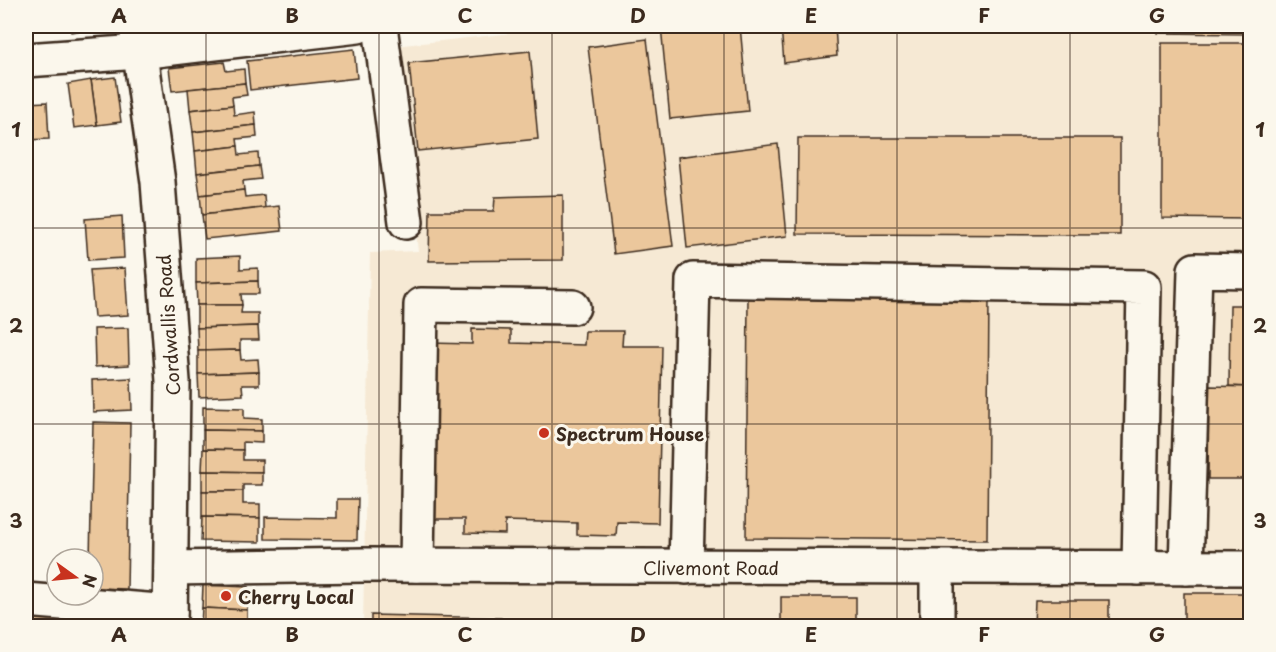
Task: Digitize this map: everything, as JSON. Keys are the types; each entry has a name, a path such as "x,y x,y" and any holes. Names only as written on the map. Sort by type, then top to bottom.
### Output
{"street":[{"path":"26,60 138,39 358,26"},
{"path":"380,26 406,222"},
{"name":"Cordwallis Road","path":"138,39 158,182 173,381 170,619"},
{"path":"1186,568 1195,270 1251,271"},
{"path":"686,567 693,280 1144,287 1139,568"},
{"path":"417,565 421,305 573,307"},
{"name":"Clivemont Road","path":"171,568 417,565 937,569 1251,568"},
{"path":"937,569 937,627"},
{"path":"26,600 170,619"}],"shaded area":[{"path":"576,26 1250,26 1250,626 363,626 370,253 418,251 395,46"}],"building":[{"path":"69,26 109,26 71,32"},
{"path":"661,26 740,26 748,111 670,119"},
{"path":"781,26 835,26 837,56 784,63"},
{"path":"1158,26 1250,26 1250,34 1158,33"},
{"path":"647,39 673,246 614,254 588,47"},
{"path":"1162,43 1250,43 1250,219 1162,218"},
{"path":"354,49 357,78 250,90 247,61"},
{"path":"530,51 538,139 418,151 409,63"},
{"path":"224,62 226,71 244,69 245,83 172,91 169,68"},
{"path":"115,77 121,122 97,125 91,80"},
{"path":"91,80 97,125 74,128 68,84"},
{"path":"245,83 247,95 232,97 233,105 190,110 188,89"},
{"path":"47,102 49,139 26,140 26,103"},
{"path":"233,105 234,115 255,112 256,125 193,132 190,110"},
{"path":"256,125 257,137 237,139 238,146 195,151 193,132"},
{"path":"798,138 1120,138 1120,235 797,234"},
{"path":"778,144 787,236 687,248 678,157"},
{"path":"238,146 239,155 258,153 259,166 197,173 195,151"},
{"path":"259,166 261,179 243,181 244,190 200,195 197,173"},
{"path":"244,190 245,197 264,195 265,208 202,215 200,195"},
{"path":"563,195 563,260 429,261 430,211 494,211 495,197"},
{"path":"279,206 282,231 205,239 202,215"},
{"path":"122,216 124,258 88,260 85,219"},
{"path":"240,256 240,269 258,268 258,281 196,283 196,258"},
{"path":"125,268 128,315 94,317 90,270"},
{"path":"258,281 259,294 241,294 242,305 197,305 196,283"},
{"path":"748,296 989,297 987,540 746,538"},
{"path":"197,305 242,305 241,313 258,313 258,326 197,328"},
{"path":"1230,305 1250,305 1250,387 1229,386"},
{"path":"258,326 259,340 240,340 240,350 198,351 197,328"},
{"path":"128,328 129,365 95,367 94,329"},
{"name":"Spectrum House","path":"472,329 511,330 511,343 584,345 585,331 623,331 622,346 662,346 658,523 617,522 616,536 577,535 577,523 505,521 505,534 465,533 465,519 426,519 430,343 472,344"},
{"path":"240,350 241,360 258,359 259,372 198,374 198,351"},
{"path":"259,372 259,385 242,385 243,395 199,397 198,374"},
{"path":"131,378 132,410 93,412 92,380"},
{"path":"1209,386 1250,387 1250,479 1208,479"},
{"path":"203,407 244,408 244,418 262,419 262,431 203,430"},
{"path":"93,422 130,423 127,589 105,588 105,547 90,547"},
{"path":"203,430 262,431 262,443 243,442 243,450 203,449"},
{"path":"203,449 243,450 243,460 262,460 262,472 202,471"},
{"path":"202,471 262,472 262,485 243,485 243,491 202,491"},
{"path":"202,491 243,491 243,504 260,504 260,518 202,517"},
{"path":"337,499 358,499 357,540 265,539 265,517 337,518"},
{"path":"202,517 260,518 260,542 201,541"},
{"path":"203,585 248,587 247,610 202,608"},
{"path":"1184,593 1250,593 1250,626 1184,626"},
{"path":"781,597 856,597 856,626 781,626"},
{"path":"1035,600 1109,600 1109,626 1034,626"},
{"path":"202,608 247,610 247,626 201,626"},
{"path":"35,611 123,617 122,626 34,626"},
{"path":"371,615 501,618 501,626 371,626"},
{"path":"624,621 750,622 750,626 624,626"}],"place":[{"name":"Spectrum House","path":"544,433"},
{"name":"Cherry Local","path":"226,596"}]}
